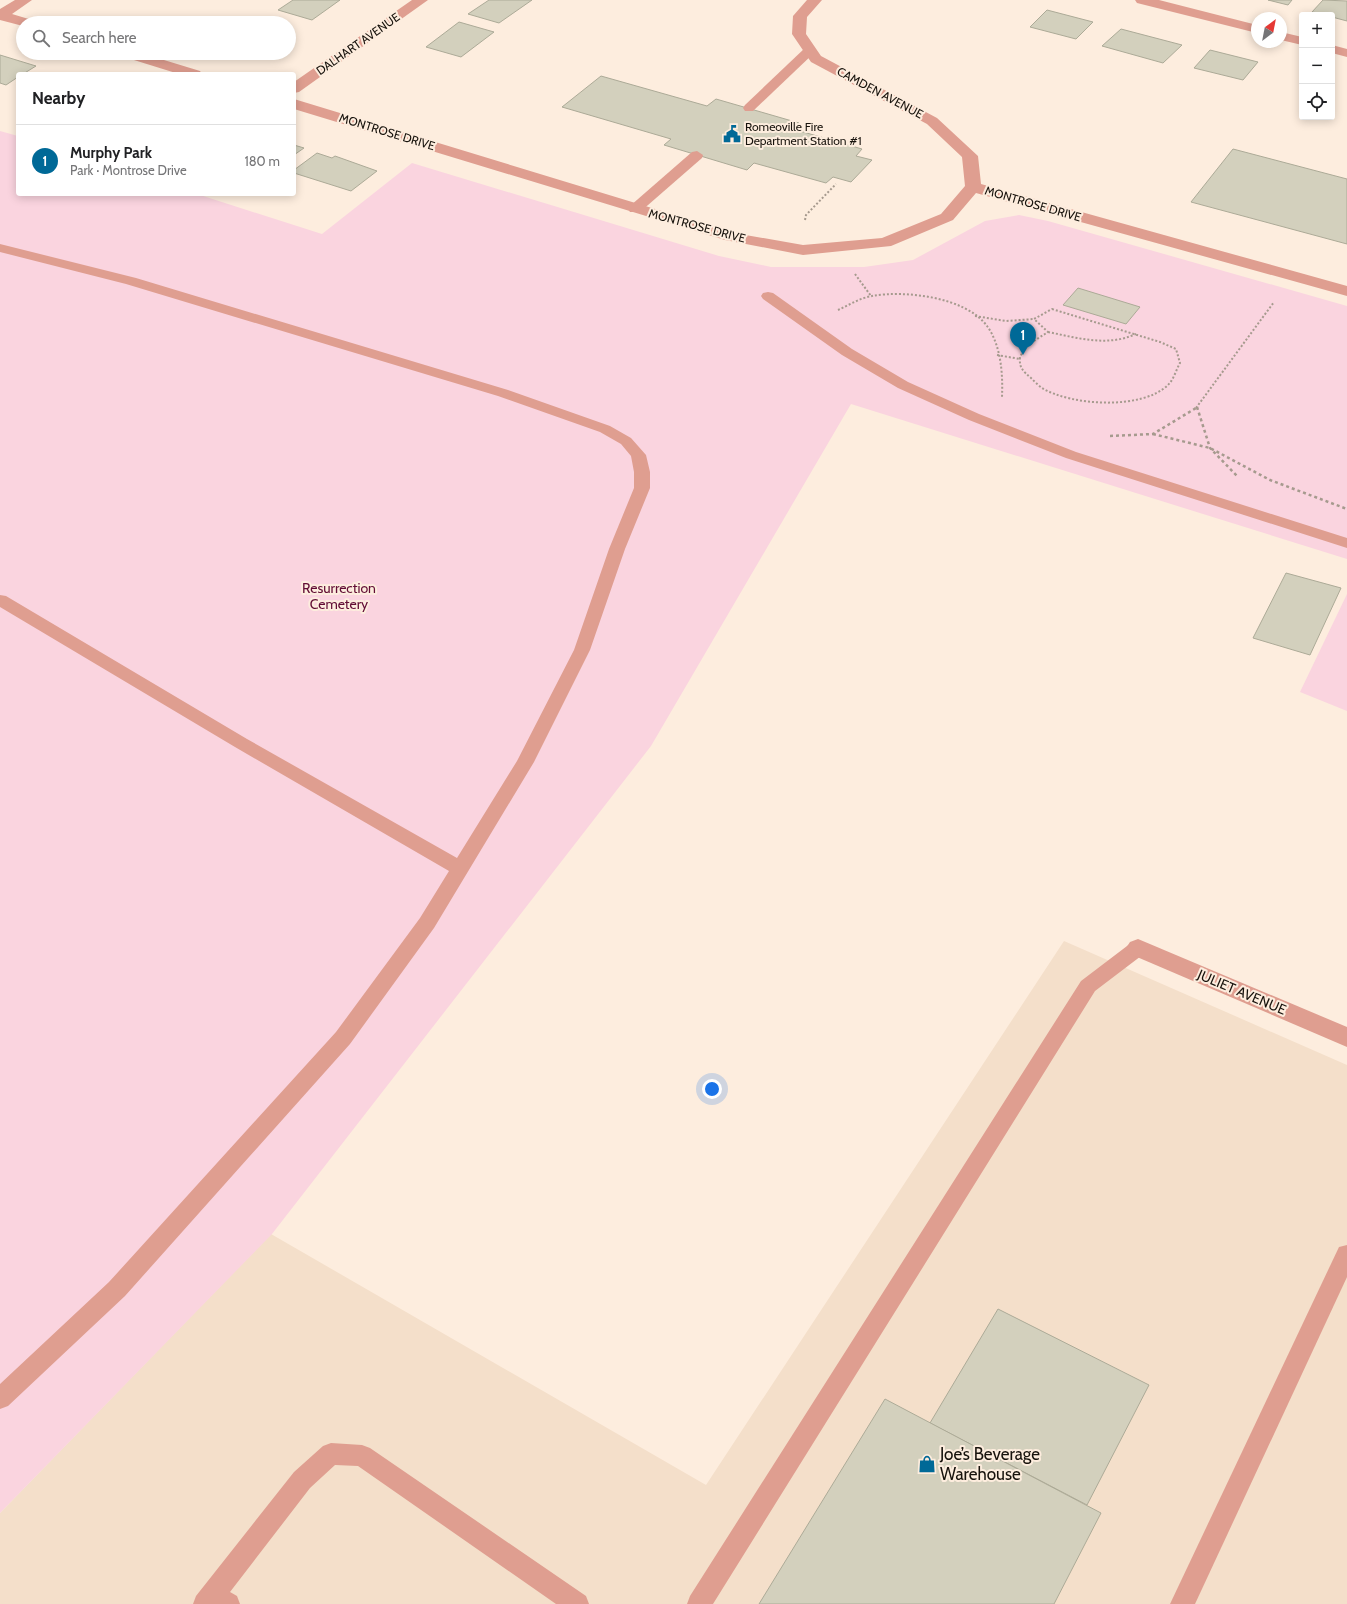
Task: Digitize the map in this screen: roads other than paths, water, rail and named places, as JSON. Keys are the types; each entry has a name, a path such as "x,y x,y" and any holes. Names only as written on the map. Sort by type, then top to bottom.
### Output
{"street":[{"path":"0,15 25,0"},
{"name":"DALHART AVENUE","path":"296,88 421,0"},
{"name":"CAMDEN AVENUE","path":"815,0 800,16 799,34 816,59 932,121 970,156 973,187"},
{"path":"1142,0 1251,28"},
{"path":"0,15 16,20"},
{"path":"1287,37 1299,40"},
{"path":"1335,50 1347,53"},
{"path":"149,60 188,72"},
{"name":"MONTROSE DRIVE","path":"296,105 731,237 803,250 885,243 947,217 973,187 1347,291"},
{"name":"JULIET AVENUE","path":"1138,948 1347,1037"}],"lane":[{"path":"749,108 810,50"},
{"path":"635,209 696,155"},
{"path":"0,248 131,281 229,309 503,394 605,429 626,441 638,455 642,472 642,488 617,549 582,650 525,762 427,923 343,1038 118,1289 0,1398"},
{"path":"768,296 847,352 903,385 974,417 1071,455 1347,543"},
{"path":"0,600 241,743 461,869"},
{"path":"699,1604 1088,986 1138,948"},
{"path":"1182,1604 1347,1254"},
{"path":"215,1601 302,1480 331,1454 362,1456 577,1604"}],"place":[{"name":"Romeoville Fire Department Station #1","path":"732,134"},
{"name":"Murphy Park","path":"1023,355"},
{"name":"Joe’s Beverage Warehouse","path":"927,1464"}],"park label":[{"name":"Resurrection Cemetery","path":"339,596"}]}
